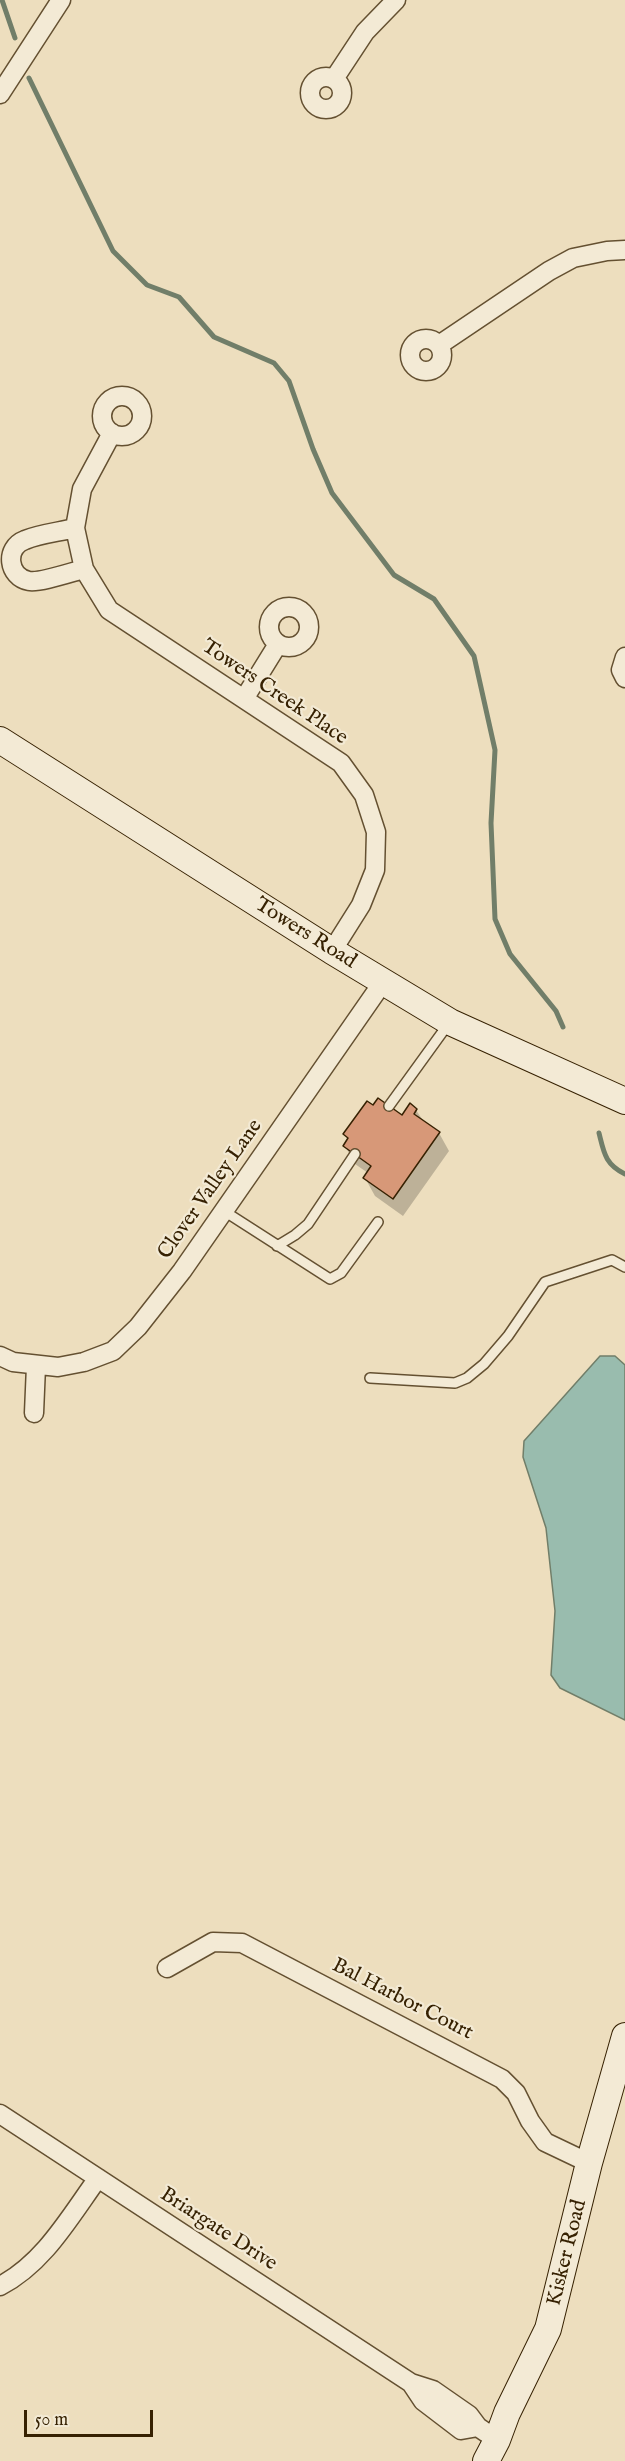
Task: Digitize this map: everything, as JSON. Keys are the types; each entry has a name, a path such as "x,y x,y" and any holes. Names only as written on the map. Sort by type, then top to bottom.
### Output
{"main road":[{"name":"Towers Road","path":"0,740 332,951 450,1022 625,1101"},
{"name":"Kisker Road","path":"487,2443 507,2413 549,2329 589,2163 625,2036"}],"street":[{"path":"0,94 61,0"},
{"path":"334,79 365,32 396,0"},
{"path":"439,345 549,271 573,258 625,250"},
{"name":"Towers Creek Place","path":"112,433 82,489 75,528 84,569 109,610 341,763 364,795 376,832 375,870 361,906 332,951"},
{"path":"75,528 23,540 12,553 11,563 16,574 27,581 37,581 84,569"},
{"path":"244,699 278,644"},
{"path":"625,657 621,664 625,678"},
{"name":"Clover Valley Lane","path":"0,1356 13,1362 36,1366 58,1367 84,1362 113,1351 138,1327 182,1271 383,982"},
{"path":"34,1413 36,1366"},
{"name":"Bal Harbor Court","path":"167,1968 213,1942 242,1943 477,2064 501,2079 516,2093 530,2121 545,2142 589,2163"},
{"name":"Briargate Drive","path":"0,2114 411,2383 423,2401 461,2430 487,2443"},
{"path":"0,2286 15,2278 43,2254 98,2178"}],"lane":[{"path":"389,1106 450,1022"},
{"path":"277,1246 296,1235 308,1224 355,1155"},
{"path":"224,1211 330,1279 342,1273 378,1222"},
{"path":"370,1378 455,1383 467,1378 484,1364 508,1336 545,1282 612,1260 625,1267"}],"shaded area":[{"path":"600,1356 615,1356 625,1365 625,1720 560,1688 551,1675 555,1611 546,1528 523,1457 524,1441"}],"building":[{"path":"378,1098 402,1115 410,1103 417,1109 414,1114 440,1132 393,1199 363,1178 371,1166 343,1146 348,1138 343,1134 367,1101 373,1105"}],"waterway":[{"path":"2,0 15,38"},
{"path":"29,78 113,251 147,285 179,297 214,337 274,363 289,381 313,449 332,493 394,575 434,599 474,656 495,750 491,823 495,919 510,954 556,1011 563,1027"},
{"path":"599,1133 609,1162 625,1174"}]}
